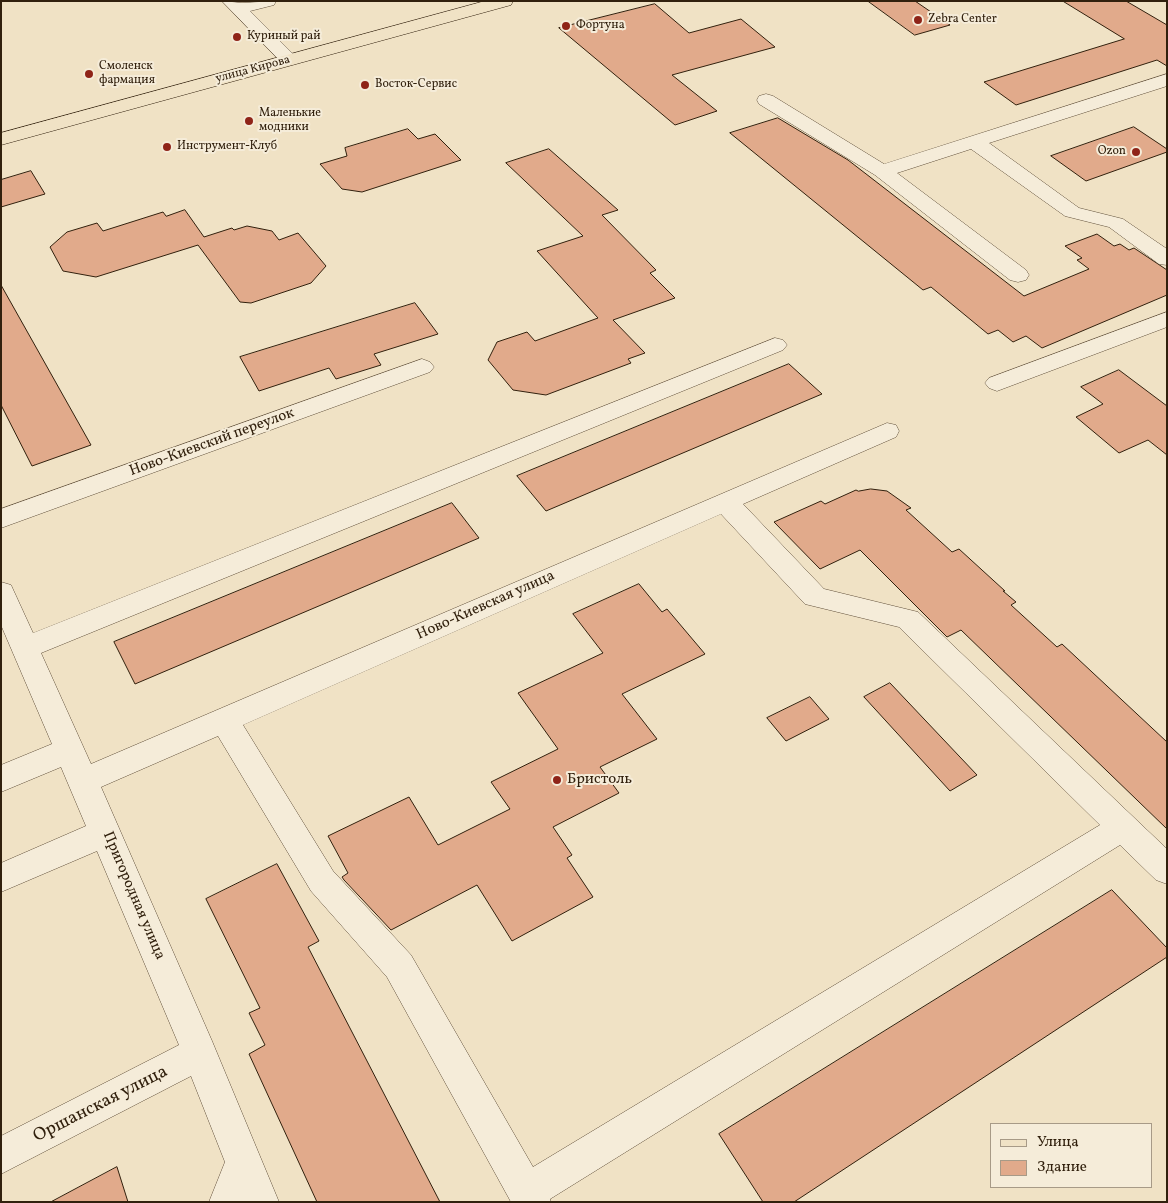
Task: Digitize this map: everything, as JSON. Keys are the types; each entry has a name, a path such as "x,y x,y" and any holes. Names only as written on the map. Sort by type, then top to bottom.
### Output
{"main road":[{"name":"улица Кирова","path":"1,140 505,1"}],"street":[{"path":"234,5 268,1"},
{"path":"234,5 289,60"},
{"path":"882,171 1167,80"},
{"path":"766,100 882,171 1018,275"},
{"path":"974,142 1072,212 1116,223 1167,259"},
{"path":"997,383 1167,319"},
{"path":"24,648 774,345"},
{"name":"Ново-Киевский переулок","path":"1,519 422,367"},
{"name":"Ново-Киевская улица","path":"84,781 888,431"},
{"path":"725,502 815,597 908,619 1167,870"},
{"name":"Пригородная улица","path":"1,592 200,1053 243,1164 260,1202"},
{"path":"224,720 322,881 399,966 530,1197 1123,827"},
{"path":"1,779 70,750"},
{"path":"1,878 106,832"},
{"name":"Оршанская улица","path":"1,1156 200,1053"},
{"path":"228,1202 243,1164"}],"building":[{"name":"Zebra Center","path":"868,1 915,1 950,25 915,35"},
{"path":"1063,1 1126,1 1167,25 1167,66 1157,60 1016,105 984,82 1124,39"},
{"path":"655,4 689,33 741,19 775,47 672,75 717,111 675,125 559,28"},
{"path":"778,118 848,160 1024,296 1089,269 1077,260 1082,258 1065,246 1097,234 1114,246 1120,244 1129,250 1134,248 1167,270 1167,295 1042,348 1026,336 1013,342 998,330 988,334 931,287 923,290 730,133"},
{"path":"1134,127 1167,149 1167,152 1086,181 1051,156"},
{"path":"408,129 418,139 435,134 461,160 362,192 342,189 320,164 347,156 345,148"},
{"path":"549,149 618,210 602,215 656,270 650,273 675,298 613,320 645,353 628,359 631,363 546,395 513,390 488,360 497,342 527,332 535,341 598,318 537,251 583,236 506,163"},
{"path":"31,171 45,194 1,207 1,180"},
{"path":"185,210 204,237 232,228 234,230 247,226 272,231 279,240 298,233 326,266 311,283 251,303 240,302 198,245 96,277 63,271 50,247 67,232 97,223 103,231 163,212 166,216"},
{"path":"1,285 91,445 32,466 1,405"},
{"path":"415,303 438,334 374,354 381,365 336,379 329,368 259,391 240,357"},
{"path":"789,364 822,394 546,511 517,476"},
{"path":"1119,370 1167,406 1167,455 1148,440 1119,453 1076,417 1103,404 1081,387"},
{"path":"856,490 887,491 911,508 906,510 952,552 959,549 1016,602 1011,605 1057,647 1062,644 1167,742 1167,829 961,630 947,637 860,550 820,569 774,522 821,501 825,504"},
{"path":"452,503 479,538 135,684 114,642"},
{"path":"639,584 662,612 667,609 705,654 622,694 657,739 600,767 619,793 553,827 572,855 567,858 593,897 512,941 477,885 391,930 344,880 342,877 348,873 328,836 409,797 438,845 510,809 491,782 558,749 518,693 603,653 573,614"},
{"path":"890,683 977,775 950,791 864,697"},
{"path":"810,697 829,719 786,741 767,718"},
{"path":"277,864 319,941 308,947 440,1202 317,1202 249,1054 265,1045 249,1013 260,1008 206,899"},
{"path":"1112,890 1167,948 1167,957 794,1202 763,1202 719,1134"},
{"path":"117,1167 128,1202 51,1202"}],"place":[{"name":"Zebra Center","path":"918,20"},
{"name":"Фортуна","path":"566,26"},
{"name":"Куриный рай","path":"237,37"},
{"name":"Смоленск фармация","path":"89,74"},
{"name":"Восток-Сервис","path":"365,85"},
{"name":"Маленькие модники","path":"249,121"},
{"name":"Инструмент-Клуб","path":"167,147"},
{"name":"Ozon","path":"1136,152"},
{"name":"Бристоль","path":"557,780"}]}
